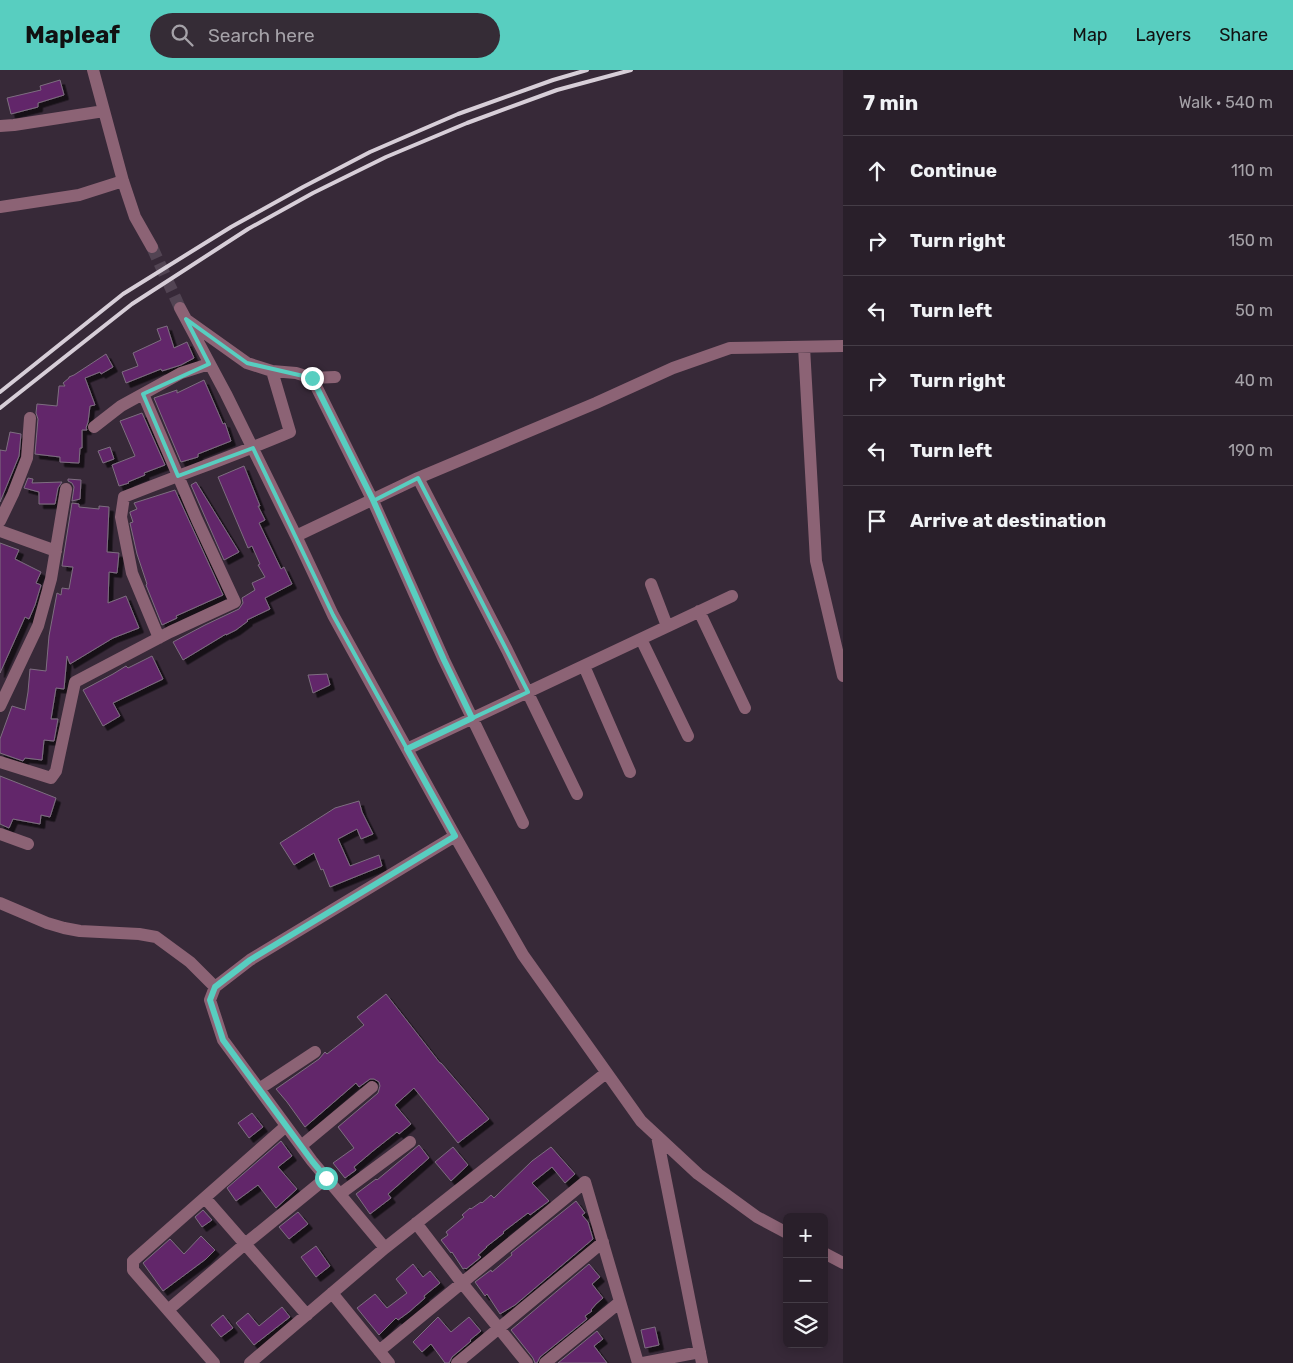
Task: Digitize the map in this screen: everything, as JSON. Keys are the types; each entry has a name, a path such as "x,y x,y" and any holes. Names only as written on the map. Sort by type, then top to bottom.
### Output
{"street":[{"path":"93,70 135,217 152,247"},
{"path":"0,126 104,111"},
{"path":"0,207 78,195 123,180"},
{"path":"335,377 312,378 296,373 272,371 247,363 183,314 253,448 333,615 523,955 641,1121 698,1174 757,1218 783,1231"},
{"path":"296,536 418,478 674,368 730,348 843,346"},
{"path":"804,347 816,560 843,676"},
{"path":"94,427 120,406 182,373 209,364"},
{"path":"159,638 132,574 121,517 124,497 290,432 272,371"},
{"path":"312,378 373,500 440,651 523,823"},
{"path":"0,762 51,778 56,771 76,682 159,638 235,602 197,520 143,394"},
{"path":"0,521 27,458 30,418"},
{"path":"418,478 528,692 577,794"},
{"path":"0,706 38,626 52,579 66,489"},
{"path":"0,531 56,551"},
{"path":"651,584 667,626"},
{"path":"407,749 732,596"},
{"path":"699,611 745,708"},
{"path":"641,639 688,736"},
{"path":"584,666 630,772"},
{"path":"0,834 28,844"},
{"path":"385,1248 301,1146 223,1040 210,1000 215,987 250,960 455,836"},
{"path":"0,903 47,923 64,928 156,937 190,962 215,987"},
{"path":"259,1089 315,1052"},
{"path":"250,1363 385,1248 606,1073"},
{"path":"301,1146 372,1087"},
{"path":"214,1363 133,1270 133,1261 286,1126"},
{"path":"642,1363 701,1358 657,1136"},
{"path":"340,1194 410,1142"},
{"path":"168,1310 326,1178"},
{"path":"380,1351 585,1182 638,1363"},
{"path":"205,1198 307,1314"},
{"path":"416,1223 527,1363"},
{"path":"457,1363 603,1242"},
{"path":"828,1255 843,1263"},
{"path":"332,1293 389,1363"},
{"path":"545,1363 620,1302"}],"highlighted area":[{"path":"186,319 247,363 312,378 373,501 418,478 528,692 407,749 333,615 253,448 178,476 143,394 209,364"}],"building":[{"path":"60,80 64,95 38,103 38,107 11,114 7,98 41,90 40,86"},
{"path":"167,326 174,348 187,342 194,358 181,365 162,371 161,369 126,383 122,372 138,366 133,353 161,340 157,329"},
{"path":"106,354 113,367 101,374 100,372 85,378 95,405 90,406 87,430 82,430 82,448 80,448 79,463 60,462 60,457 35,454 38,419 36,413 37,404 57,406 59,386 65,386 63,383 69,377"},
{"path":"204,380 223,424 225,423 231,441 198,454 198,457 181,462 154,398 177,390 177,393"},
{"path":"142,413 165,465 119,486 112,465 135,456 120,421"},
{"path":"10,432 21,434 19,456 0,502 0,450 6,451"},
{"path":"110,447 114,459 103,463 98,451"},
{"path":"244,466 265,520 259,523 281,569 284,567 292,584 265,598 270,609 247,620 236,630 183,660 173,642 239,609 243,603 242,598 255,590 252,583 265,577 258,565 260,564 252,546 248,548 218,477"},
{"path":"28,478 33,479 32,483 62,482 58,488 55,504 39,504 39,492 24,488"},
{"path":"68,479 81,480 80,499 72,501 74,487"},
{"path":"196,482 239,552 224,560 191,485"},
{"path":"175,490 223,595 176,616 177,618 162,625 146,585 137,554 130,523 133,522 130,512 137,509 134,503"},
{"path":"72,503 79,504 79,507 99,509 99,506 109,507 107,552 119,553 117,573 109,572 108,603 126,596 139,628 113,638 70,664 67,656 64,689 56,688 51,719 58,719 54,741 44,740 42,760 25,758 23,761 0,753 0,739 12,706 25,710 30,669 46,671 49,636 57,593 61,595 62,588 69,589 73,567 62,566"},
{"path":"0,543 19,550 15,559 41,572 36,583 41,585 29,619 25,617 0,673"},
{"path":"152,656 163,679 113,703 120,716 103,726 83,690 126,666 128,668"},
{"path":"327,674 330,685 313,693 308,675"},
{"path":"0,776 56,798 50,817 41,815 40,824 13,819 9,828 0,824"},
{"path":"359,801 362,812 373,834 361,839 357,829 338,839 350,866 379,855 382,866 330,887 314,853 294,865 280,843 335,808"},
{"path":"386,994 440,1063 489,1119 458,1143 414,1088 395,1105 411,1124 399,1134 397,1132 373,1151 354,1167 356,1170 345,1178 333,1163 354,1148 338,1127 378,1093 379,1082 370,1079 359,1087 356,1083 305,1127 276,1089 319,1059 325,1052 327,1054 364,1025 357,1017"},
{"path":"252,1113 263,1127 249,1138 238,1123"},
{"path":"281,1141 292,1156 278,1167 297,1189 276,1208 258,1185 236,1201 227,1188"},
{"path":"419,1145 429,1158 388,1194 391,1198 370,1214 356,1194 377,1180"},
{"path":"453,1147 468,1165 451,1181 435,1162"},
{"path":"551,1147 575,1174 565,1183 552,1167 532,1183 549,1201 530,1215 528,1213 503,1232 478,1255 481,1257 466,1269 463,1269 452,1252 441,1240 448,1235 446,1232 464,1217 462,1215 470,1208 482,1203 491,1195 494,1198 532,1161"},
{"path":"576,1201 585,1213 582,1215 588,1222 593,1239 515,1305 500,1314 487,1294 485,1296 475,1282 491,1270 492,1272 512,1255 511,1253"},
{"path":"203,1210 212,1220 202,1227 195,1217"},
{"path":"298,1212 308,1224 289,1239 279,1227"},
{"path":"201,1236 215,1250 163,1291 143,1263 170,1239 184,1254"},
{"path":"316,1246 330,1266 316,1277 301,1257"},
{"path":"413,1264 423,1277 430,1271 440,1283 409,1312 398,1320 396,1318 379,1335 357,1308 375,1294 387,1308 407,1293 396,1279"},
{"path":"589,1264 600,1277 592,1284 603,1298 585,1316 587,1319 535,1363 511,1330"},
{"path":"282,1307 290,1317 254,1345 236,1323 248,1313 259,1326"},
{"path":"223,1315 233,1328 221,1337 211,1325"},
{"path":"438,1317 451,1332 469,1317 481,1331 452,1357 449,1363 445,1363 431,1344 422,1352 413,1342"},
{"path":"655,1327 659,1345 645,1348 641,1330"},
{"path":"597,1331 603,1339 594,1346 607,1363 558,1363"}],"tunnel":[{"path":"152,247 180,308"}],"railway":[{"path":"0,392 123,294 231,227 303,187 370,152 458,114 553,80 587,70"},
{"path":"0,408 132,304 248,229 313,193 386,157 467,123 557,90 631,70"}],"route":[{"path":"312,378 373,500 444,660 472,718 407,749 455,836 250,960 215,987 210,1000 223,1040 326,1178"}]}
